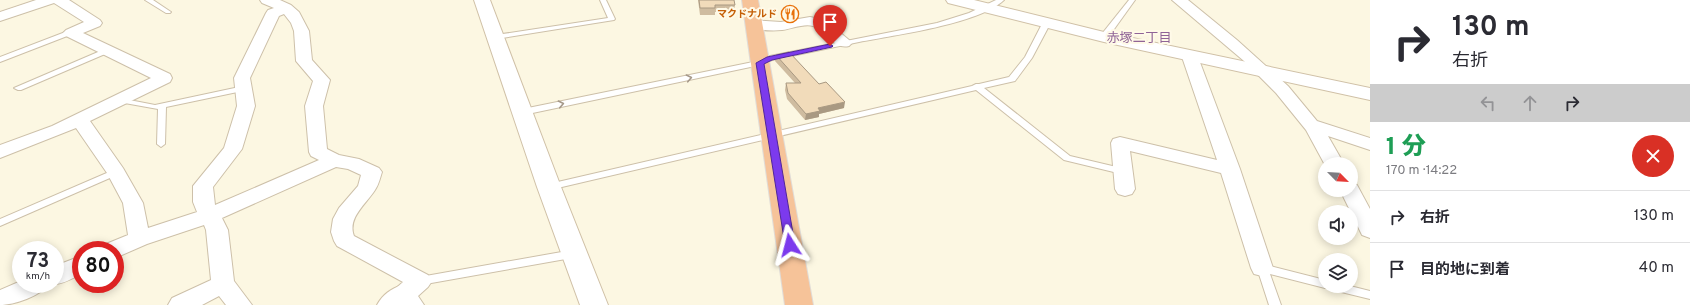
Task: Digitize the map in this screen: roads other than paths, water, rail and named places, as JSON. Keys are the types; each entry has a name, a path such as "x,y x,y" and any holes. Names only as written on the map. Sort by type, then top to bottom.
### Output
{"highway":[{"path":"750,0 800,305"}],"street":[{"path":"59,0 95,23 71,33"},
{"path":"267,0 286,8 295,16 303,33 304,61 322,80 314,106 318,152 334,161 352,163 372,172 366,190 343,219 340,232 345,241 406,297"},
{"path":"482,0 549,187 594,305"},
{"path":"954,0 994,5 1046,24 1370,94"},
{"path":"1179,0 1266,72 1311,125 1330,157"},
{"path":"0,17 42,1"},
{"path":"240,305 223,284 217,230 203,202 203,186 233,149 246,106 242,78 273,13 286,8"},
{"path":"754,24 781,26 810,22 820,23 844,43"},
{"path":"0,152 80,120 164,78 71,33"},
{"path":"1190,56 1230,169 1262,268"},
{"path":"80,120 116,172 133,203 139,239"},
{"path":"1311,125 1370,144"},
{"path":"1124,180 1120,143 1230,169"},
{"path":"124,246 210,215 334,161"},
{"path":"1360,202 1370,230"},
{"path":"180,305 223,284"},
{"path":"0,300 16,293"}],"lane":[{"path":"148,0 168,12"},
{"path":"496,37 612,19 603,0"},
{"path":"1104,37 1132,0"},
{"path":"523,112 760,63 770,58 923,28 994,5"},
{"path":"549,187 976,86 1012,79 1028,58 1046,24"},
{"path":"0,60 71,33"},
{"path":"18,88 108,51"},
{"path":"976,86 1067,158 1124,180"},
{"path":"120,100 155,107 244,88"},
{"path":"162,105 162,144"},
{"path":"0,223 116,172"},
{"path":"406,297 575,253"},
{"path":"1262,268 1318,282"},
{"path":"1262,268 1275,305"},
{"path":"1358,292 1370,295"}],"place":[{"name":"マクドナルド","path":"790,14"}],"district":[{"name":"赤塚二丁目","path":"1139,39"}]}
